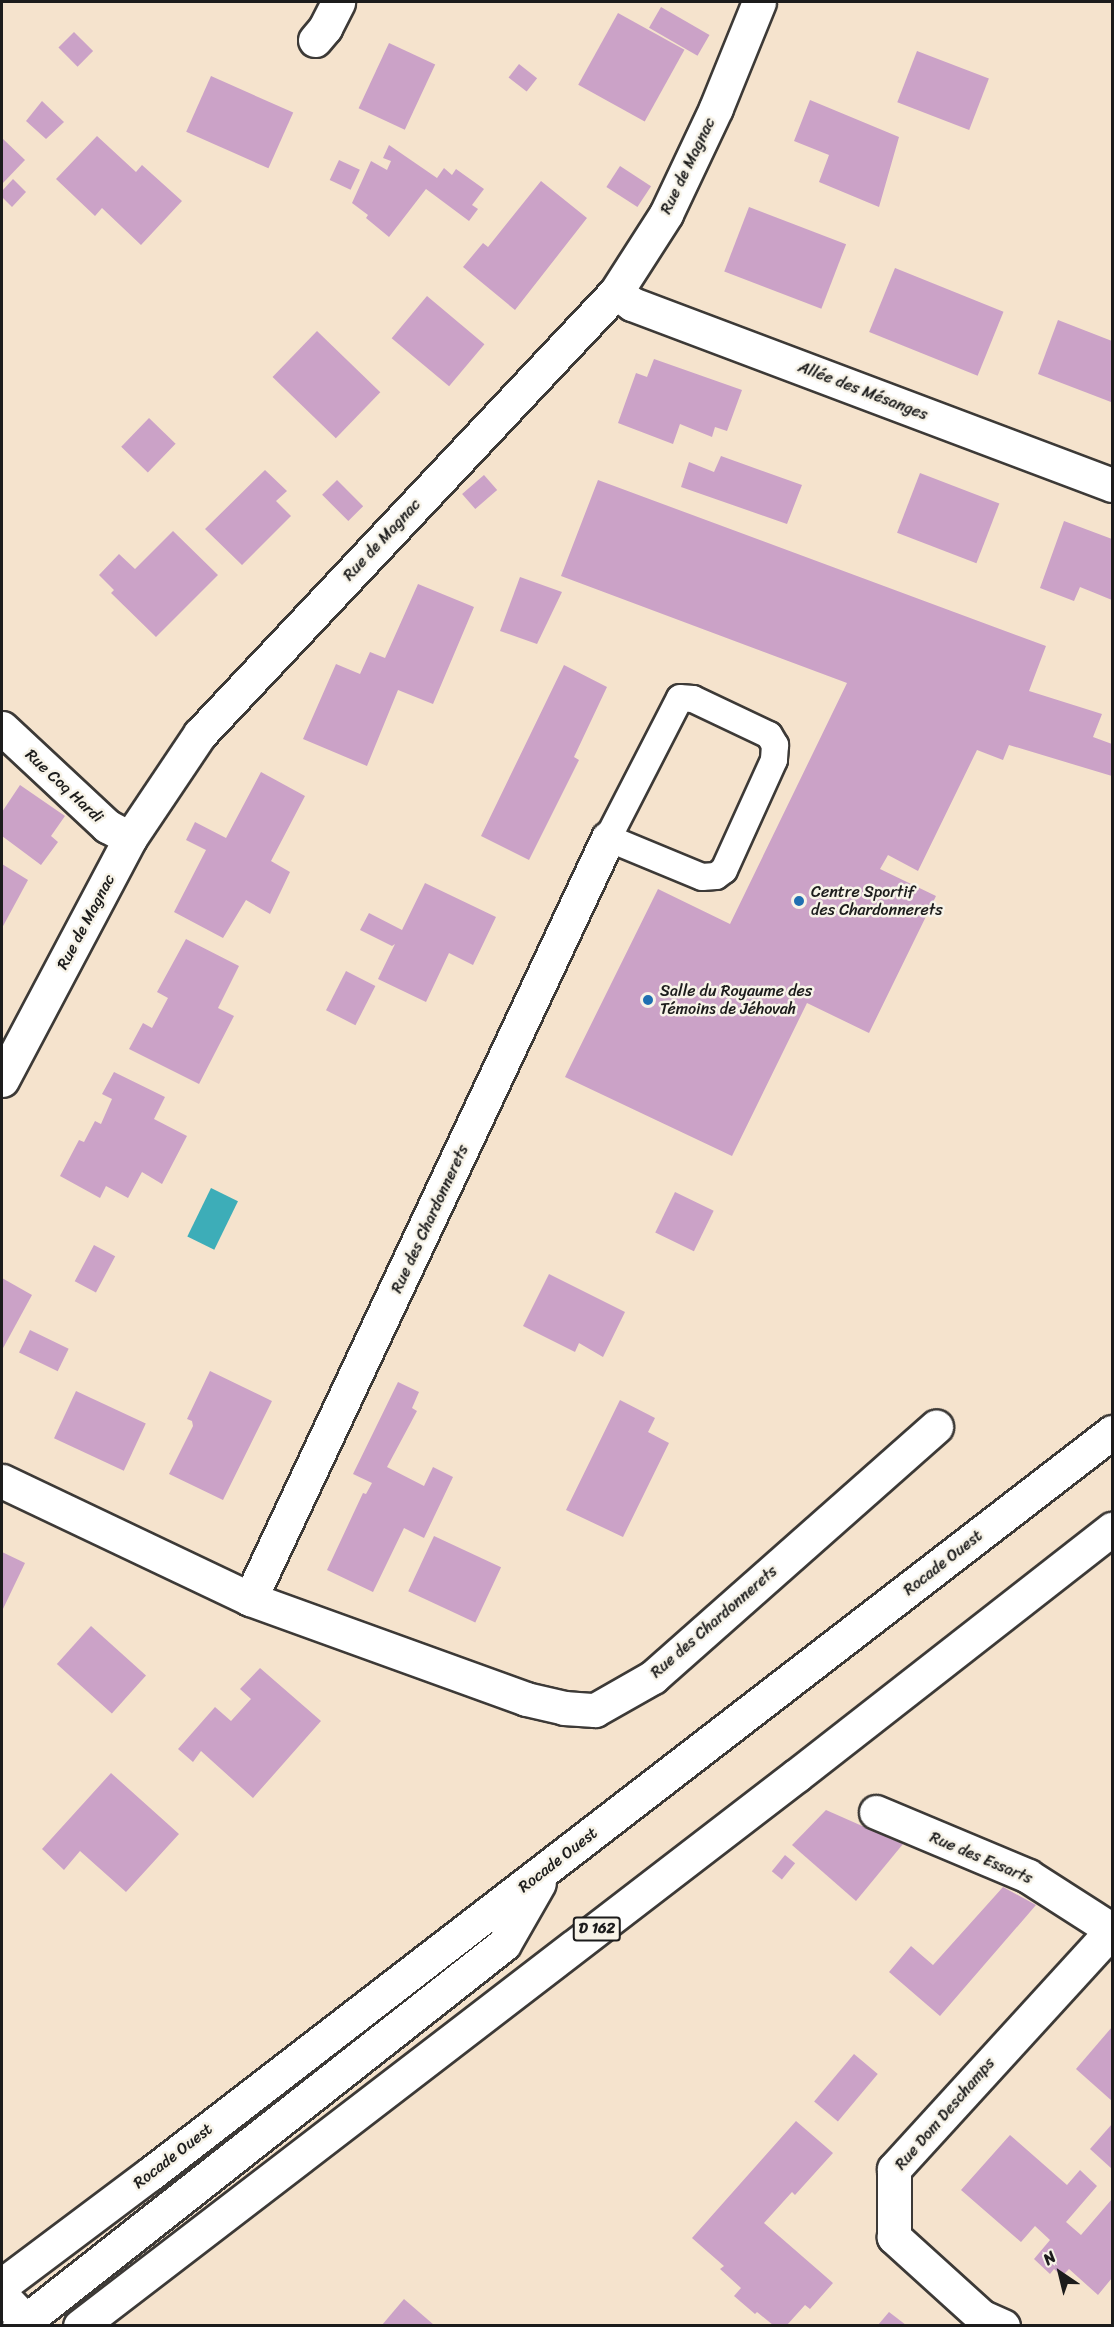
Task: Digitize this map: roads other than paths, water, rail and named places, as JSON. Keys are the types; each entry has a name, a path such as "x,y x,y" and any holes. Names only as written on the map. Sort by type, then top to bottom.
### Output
{"street":[{"path":"315,40 325,28 338,2"},
{"name":"Rue de Magnac","path":"2,1080 130,838 200,734 616,292 666,214 716,108 759,2"},
{"name":"Allée des Mésanges","path":"616,292 632,304 1113,485"},
{"name":"Rue Coq Hardi","path":"2,728 107,826 130,838"},
{"name":"Rue des Chardonnerets","path":"250,1599 608,838"},
{"name":"Rue des Chardonnerets","path":"2,1481 250,1599 526,1699 564,1708 595,1710 653,1677 936,1427"},
{"name":"Rocade Ouest","path":"2,2285 1113,1432"},
{"name":"D 162","path":"80,2325 797,1775 1113,1529"},
{"name":"Rue des Essarts","path":"876,1812 1028,1876 1112,1930"},
{"path":"2,2296 25,2324 504,1944 548,1868"},
{"name":"Rue Dom Deschamps","path":"1003,2325 981,2316 894,2237 894,2169 1112,1930"}],"lane":[{"path":"680,698 693,699 769,735 775,745 774,760 724,870 716,876 702,877 608,838 680,698"}],"water":[{"path":"211,1188 238,1201 214,1250 187,1237"}],"place":[{"name":"Centre Sportif des Chardonnerets","path":"799,901"},
{"name":"Salle du Royaume des Témoins de Jéhovah","path":"648,1000"}]}
